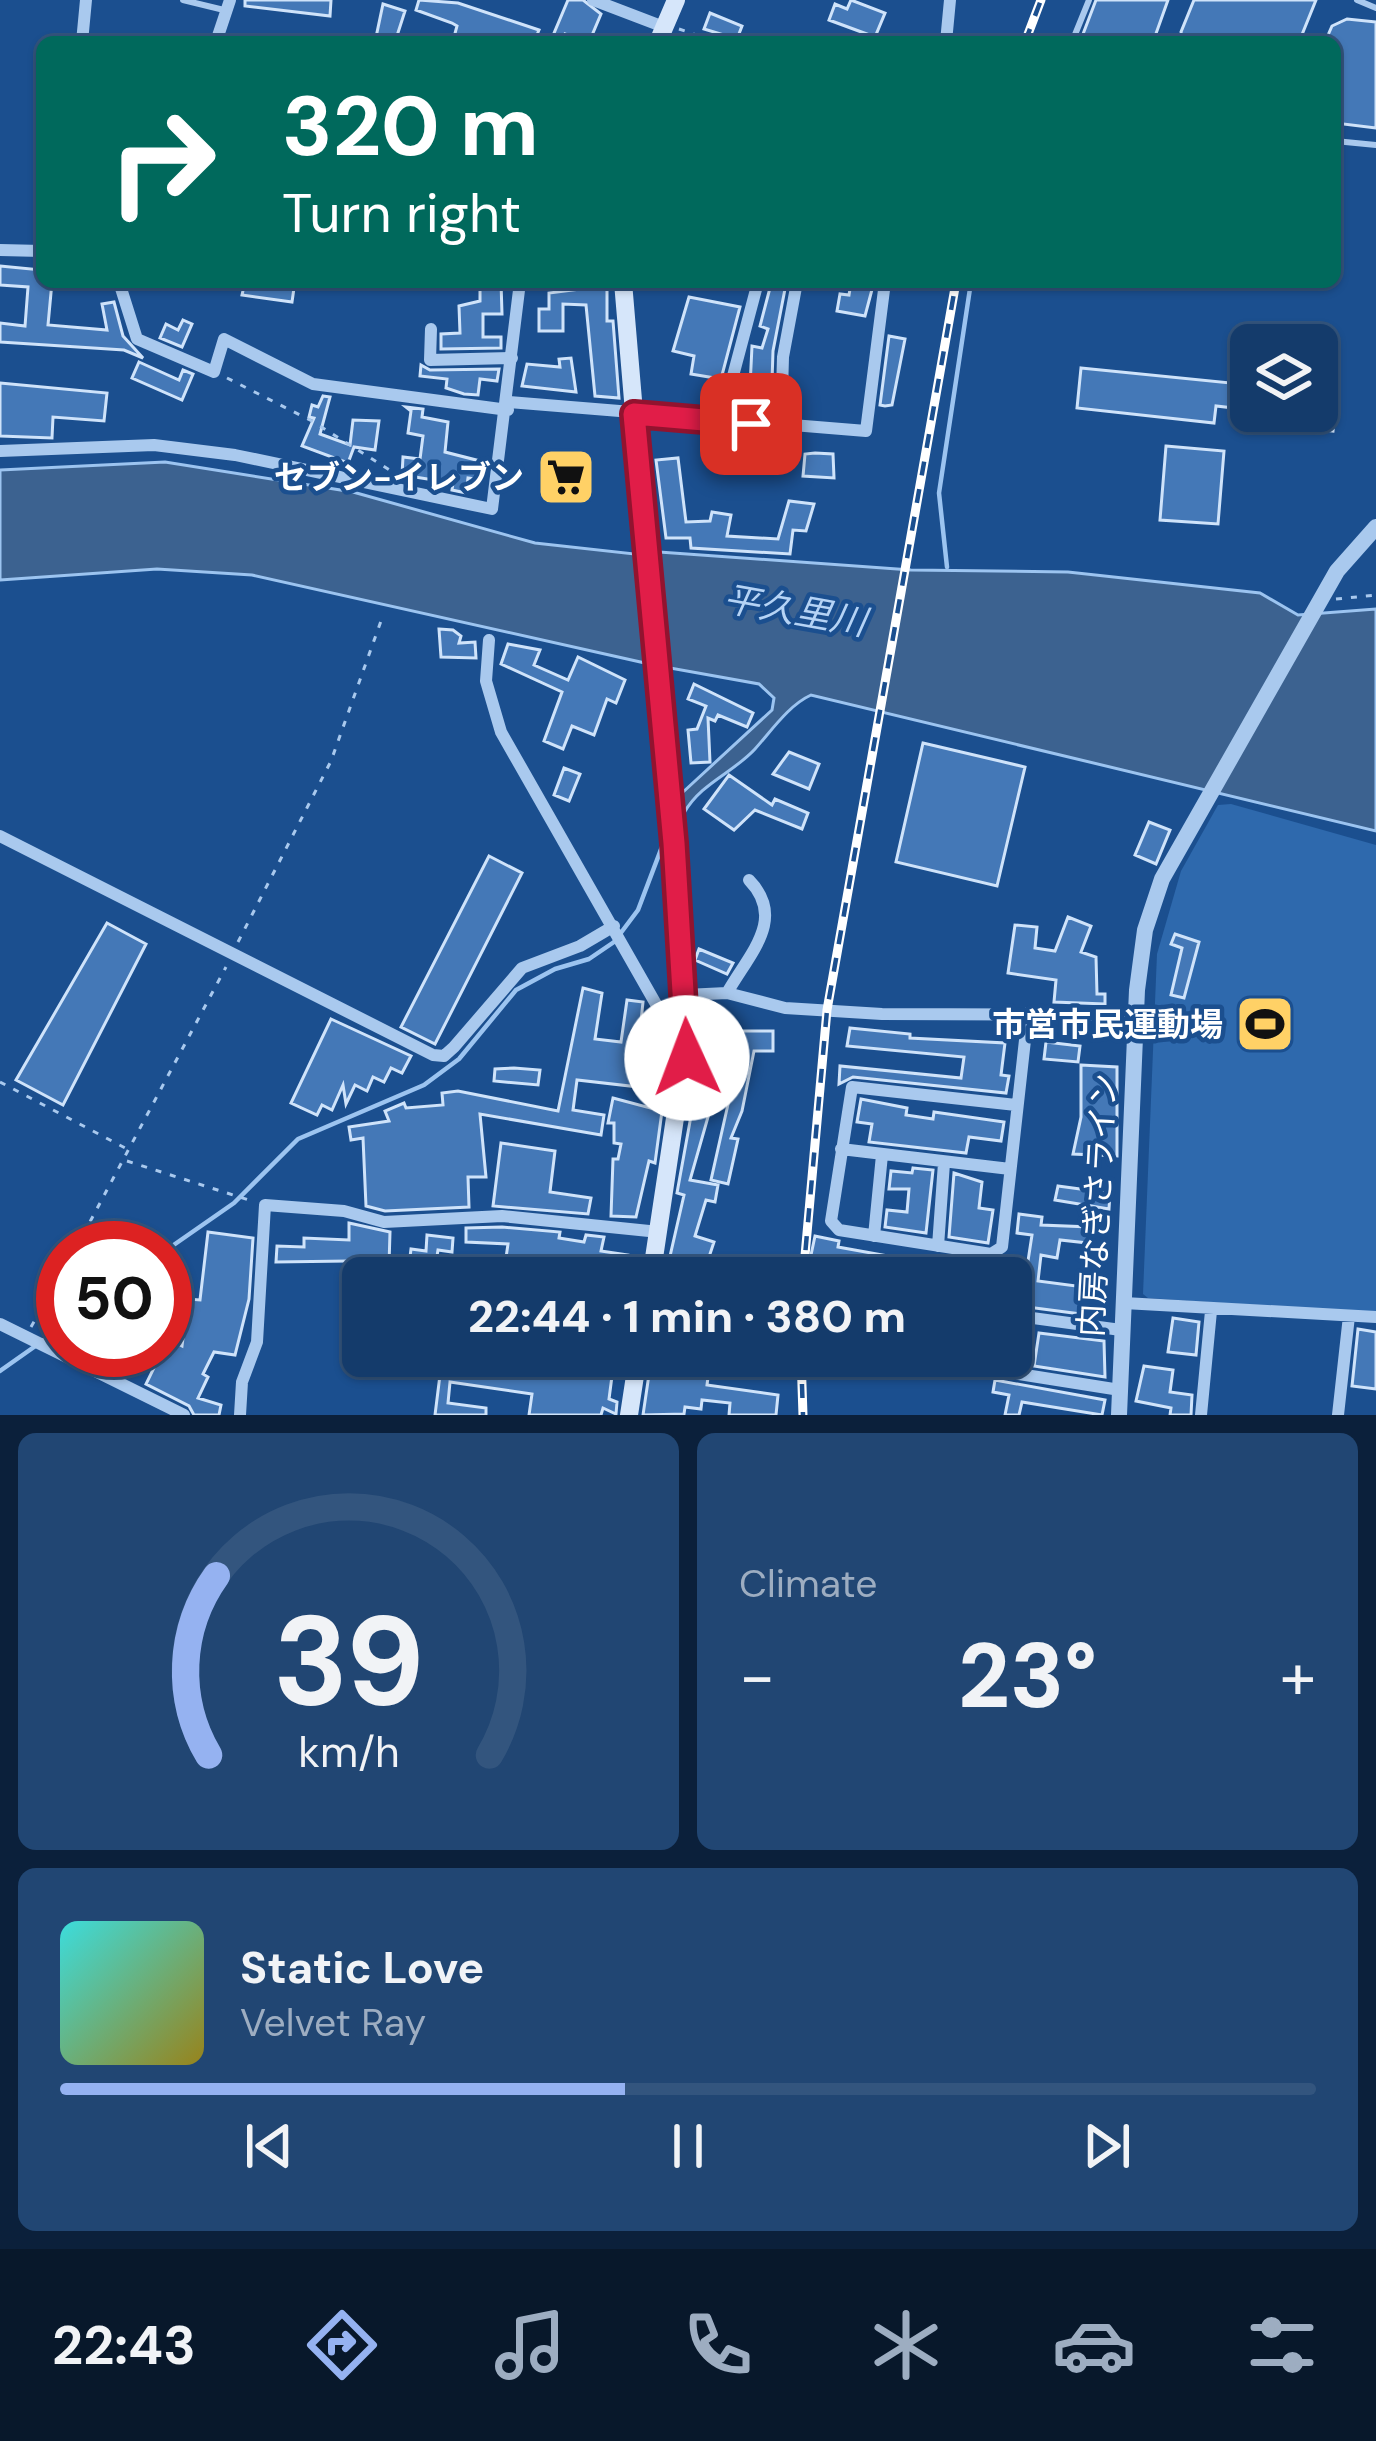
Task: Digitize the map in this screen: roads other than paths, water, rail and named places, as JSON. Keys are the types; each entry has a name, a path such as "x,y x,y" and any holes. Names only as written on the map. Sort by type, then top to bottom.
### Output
{"main road":[{"path":"661,34 676,0"},
{"path":"624,288 685,995 687,1058 655,1257"},
{"path":"629,1415 635,1377"}],"street":[{"path":"83,36 86,0"},
{"path":"593,0 661,34"},
{"path":"947,36 950,0"},
{"path":"218,36 226,5"},
{"path":"0,250 36,251"},
{"path":"121,288 137,339 214,372 224,339 314,384 508,406 866,431 884,288"},
{"path":"0,451 154,446 271,461 492,509 519,288"},
{"path":"721,422 756,288"},
{"path":"781,426 783,357 796,288"},
{"path":"431,328 430,360 512,358"},
{"name":"内房なぎさライン","path":"1119,1415 1136,1015 1152,904 1336,571 1376,527"},
{"path":"489,640 486,681 501,732 687,1058"},
{"path":"0,836 444,1056 522,968 616,929"},
{"path":"727,993 767,921 767,903 748,880"},
{"path":"685,995 727,993 785,1008 882,1014 1136,1015"},
{"path":"1016,1105 852,1087 831,1221 839,1230 991,1254 1002,1246 1028,1013"},
{"path":"841,1149 1010,1169"},
{"path":"874,1236 882,1155"},
{"path":"938,1246 944,1163"},
{"path":"240,1415 242,1382 256,1342 266,1205 344,1211 384,1222 502,1216 659,1232"},
{"path":"1124,1303 1376,1317"},
{"path":"1201,1415 1211,1311"},
{"path":"1338,1415 1349,1316"},
{"path":"1032,1318 1121,1330"},
{"path":"0,1324 184,1415"},
{"path":"1032,1376 1120,1390"}],"lane":[{"path":"183,0 226,5"},
{"path":"1074,36 1089,0"},
{"path":"1357,0 1376,8"},
{"path":"1341,142 1376,145"}],"water":[{"path":"165,462 353,492 535,543 635,554 645,663 252,575 157,569 0,580 0,470"},
{"name":"平久里川","path":"659,552 911,570 1068,572 1260,593 1298,615 1376,609 1376,831 811,695 788,711 684,813 682,793 772,710 774,698 759,684 670,668"}],"waterway":[{"path":"947,567 939,493 970,288"},
{"path":"192,1232 234,1203 298,1139 424,1085 459,1059 516,990 555,969 589,959 614,942 638,910 663,844"},
{"path":"0,1371 34,1347"}],"railway":[{"path":"1027,36 1041,0"},
{"path":"805,1257 827,1010 955,288"},
{"path":"802,1377 803,1415"}],"place":[{"name":"セブン-イレブン","path":"566,477"},
{"name":"市営市民運動場","path":"1265,1024"}]}
